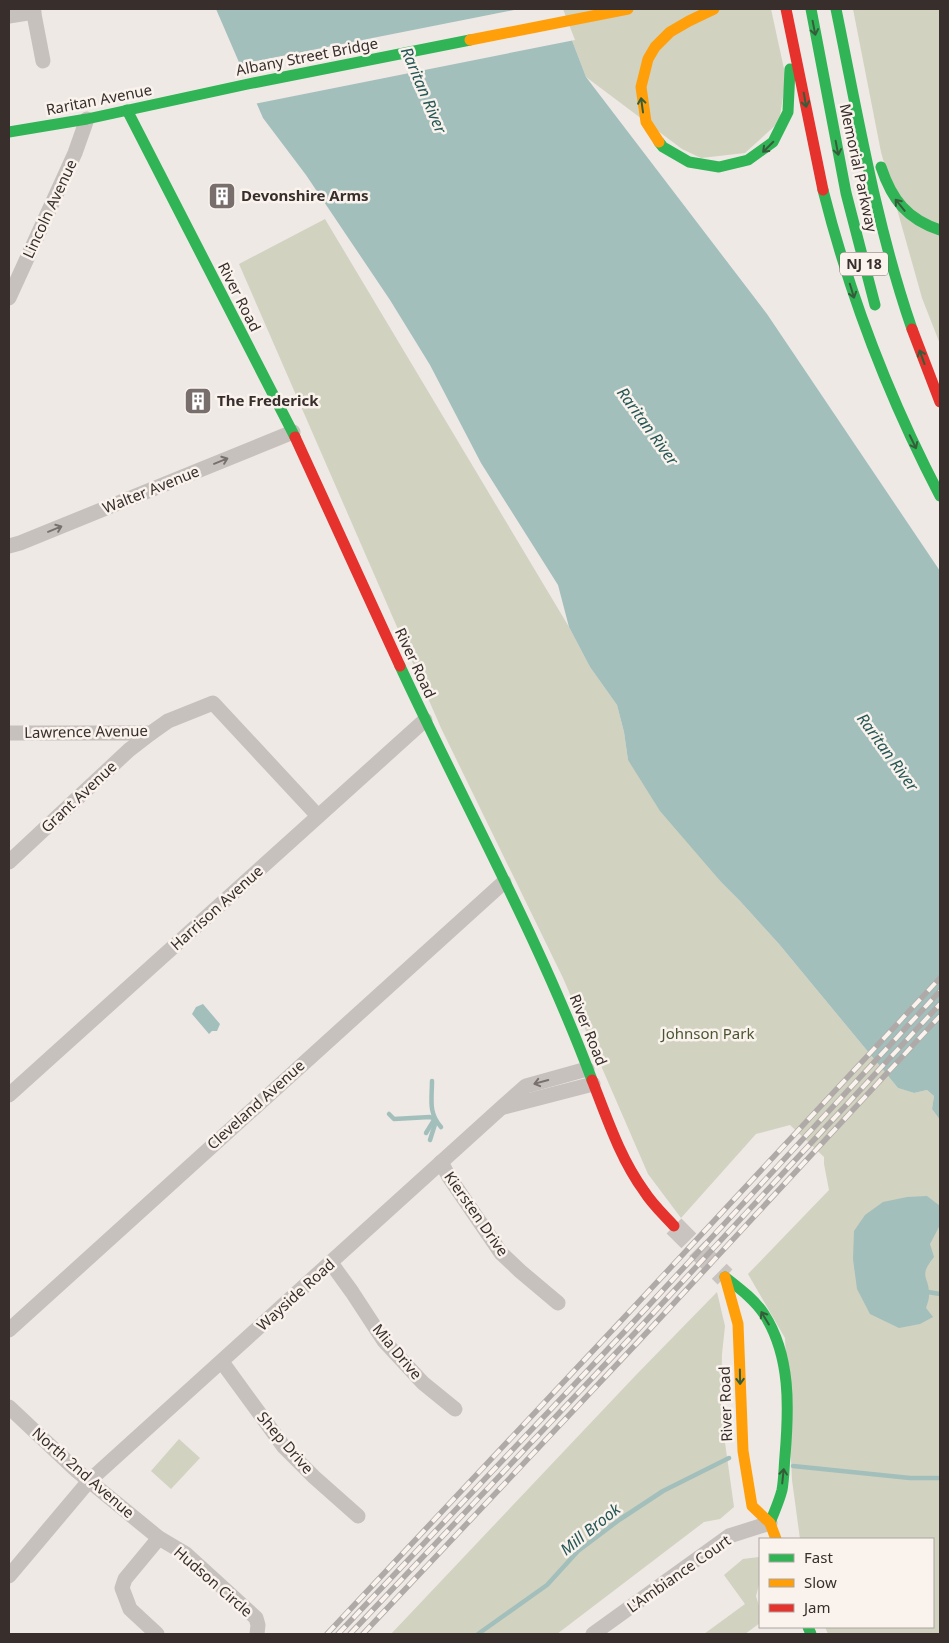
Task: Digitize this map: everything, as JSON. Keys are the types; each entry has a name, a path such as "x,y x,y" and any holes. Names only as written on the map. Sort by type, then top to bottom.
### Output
{"main road":[{"name":"Albany Street Bridge","path":"196,95 606,11 628,9"},
{"path":"714,9 674,29 665,37 652,52 643,72 641,93 644,115 654,135 673,154 694,165 719,168 743,163 764,152 778,136 787,117 791,86 792,52 786,9"},
{"path":"782,9 821,182 860,317 900,414 940,496"},
{"name":"Memorial Parkway","path":"811,9 846,193 879,317"},
{"name":"Memorial Parkway","path":"836,9 878,208 894,269 911,326 940,402"},
{"name":"Raritan Avenue","path":"9,132 196,95"},
{"path":"855,101 895,199 915,220 940,230"},
{"name":"River Road","path":"127,110 293,432 424,720 550,976 613,1135 627,1164 644,1192 674,1226"},
{"path":"911,409 926,441"},
{"name":"River Road","path":"770,1523 782,1490 787,1434 787,1398 783,1359 764,1314 747,1295 725,1277 738,1324 742,1434 752,1506 770,1523 776,1538"}],"street":[{"path":"9,16 34,10 43,61"},
{"name":"Lincoln Avenue","path":"9,298 75,153 87,118"},
{"name":"Walter Avenue","path":"9,546 293,432"},
{"name":"Lawrence Avenue","path":"9,733 151,733 168,721 213,703 318,816"},
{"name":"Harrison Avenue","path":"9,1095 424,720"},
{"name":"Grant Avenue","path":"9,862 129,750 151,733"},
{"name":"Cleveland Avenue","path":"9,1330 504,882"},
{"name":"Wayside Road","path":"9,1576 89,1481 331,1264 500,1108 526,1086 590,1076"},
{"name":"Kiersten Drive","path":"441,1162 501,1253 558,1303"},
{"name":"Mia Drive","path":"331,1264 384,1341 423,1383 454,1409"},
{"name":"Shep Drive","path":"222,1362 284,1447 358,1516"},
{"name":"North 2nd Avenue","path":"9,1406 89,1481 158,1538"},
{"name":"L'Ambiance Court","path":"593,1634 729,1536 770,1523"},
{"name":"Hudson Circle","path":"157,1634 130,1609 122,1588 125,1579 158,1538 186,1554 256,1618 258,1625 257,1634"}],"green space":[{"path":"560,9 771,9 786,78 779,122 745,153 701,158 682,149 586,77"},
{"path":"853,9 940,9 940,344 922,298 881,152"},
{"name":"Johnson Park","path":"325,219 569,627 590,667 617,705 624,732 628,760 722,883 779,944 898,1088 914,1093 927,1090 934,1096 932,1109 940,1120 940,1634 828,1634 825,1628 934,1628 934,1538 800,1538 792,1480 785,1338 748,1274 829,1190 824,1157 790,1125 756,1134 681,1218 648,1174 563,978 441,728 239,264"},
{"path":"717,1292 725,1326 722,1354 721,1414 734,1507 720,1519 704,1522 557,1634 391,1634 636,1375"},
{"path":"179,1439 200,1458 171,1489 151,1471"},
{"path":"759,1557 759,1585 756,1596 759,1606 759,1624 745,1634 704,1634 745,1604 724,1575 743,1559"}],"water":[{"name":"Raritan River","path":"216,9 560,9 586,77 767,314 940,571 940,1120 932,1109 934,1096 927,1090 914,1093 898,1088 779,944 722,883 660,811 628,760 624,732 617,705 590,667 569,627 558,585 481,463 430,365 390,300 306,175 263,118"},
{"path":"203,1004 220,1024 217,1031 212,1031 209,1034 192,1014 196,1007"},
{"path":"927,1196 940,1206 940,1225 930,1244 934,1257 925,1273 929,1289 926,1308 933,1317 920,1324 899,1328 870,1314 857,1289 853,1259 854,1231 865,1215 883,1202 907,1197"}],"pier":[{"path":"519,9 563,9 575,40 254,104 236,65"}],"waterway":[{"path":"432,1081 432,1111 441,1127"},
{"path":"389,1114 394,1119 430,1117 435,1119"},
{"path":"426,1133 435,1121"},
{"path":"430,1140 436,1121"},
{"path":"928,1292 940,1294"},
{"name":"Mill Brook","path":"478,1634 547,1585 578,1551 619,1520 663,1491 729,1458"},
{"name":"Mill Brook","path":"793,1466 910,1478 940,1478"}],"tunnel":[{"path":"674,1226 725,1277"}],"railway":[{"path":"327,1634 940,978"},
{"path":"338,1634 626,1330 940,991"},
{"path":"350,1634 632,1336 940,1004"},
{"path":"363,1634 638,1342 940,1016"}],"traffic: fast":[{"path":"811,9 846,193 875,305"},
{"path":"836,9 878,210 899,290 912,329"},
{"path":"9,132 87,119 248,84 470,40"},
{"path":"659,142 663,147 689,162 719,167 748,160 773,142 788,112 790,69"},
{"path":"127,110 295,437"},
{"path":"881,167 890,189 902,207 918,220 940,230"},
{"path":"823,190 858,308 872,346 904,422 940,496"},
{"path":"400,666 525,923 549,975 592,1080"},
{"path":"725,1277 751,1299 764,1314 773,1330 784,1365 787,1401 784,1477 781,1494 770,1523"},
{"path":"808,1628 811,1634"}],"traffic: slow":[{"path":"470,40 628,9"},
{"path":"659,142 646,122 641,87 648,59 655,47 670,32 714,9"},
{"path":"725,1277 738,1324 743,1451 752,1506 770,1523 776,1538"}],"traffic: jam":[{"path":"786,9 823,190"},
{"path":"912,329 940,402"},
{"path":"295,437 400,666"},
{"path":"592,1080 615,1137 635,1178 674,1226"}],"place":[{"name":"Devonshire Arms","path":"222,196"},
{"name":"The Frederick","path":"198,401"}]}
